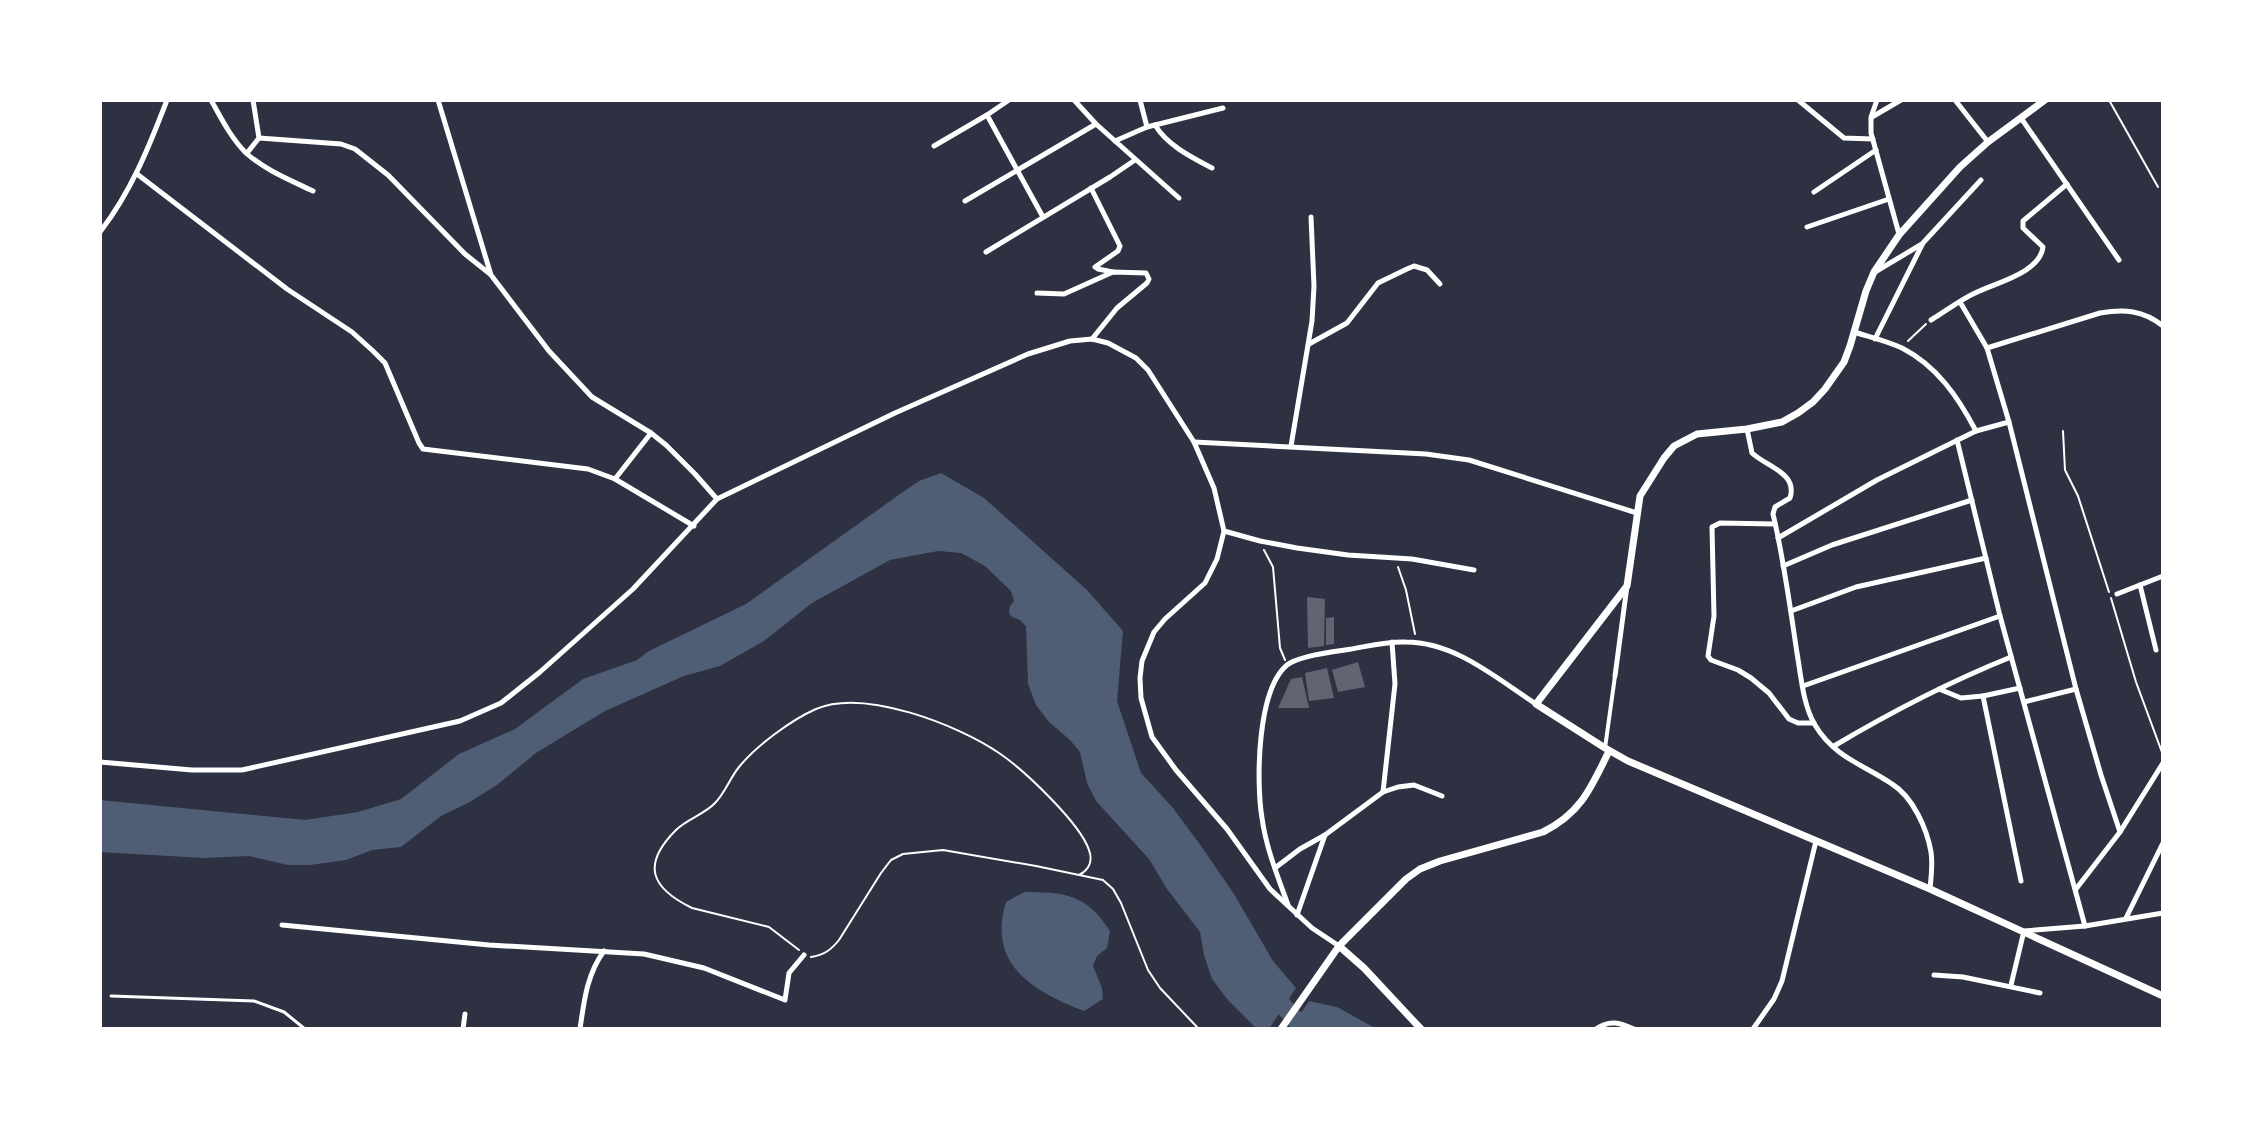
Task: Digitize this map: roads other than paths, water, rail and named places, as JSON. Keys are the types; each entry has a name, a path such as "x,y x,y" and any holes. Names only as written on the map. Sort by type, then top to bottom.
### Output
{"street":[{"path":"100,232 137,174 167,100"},
{"path":"211,100 225,126 247,153 313,191"},
{"path":"247,153 259,138 253,100"},
{"path":"438,100 491,275"},
{"path":"934,146 1009,100"},
{"path":"1074,100 1096,124 1179,198"},
{"path":"1140,100 1147,127"},
{"path":"1798,100 1844,138 1873,139"},
{"path":"1877,100 1871,117 1873,139 1899,235"},
{"path":"1871,117 1901,100"},
{"path":"1955,100 1988,142"},
{"path":"1281,1029 1339,946 1393,890 1420,869 1543,832 1571,815 1591,788 1607,750 1640,496 1664,458 1674,446 1697,434 1782,422 1813,402 1844,362 1874,272 1899,235 1960,167 2045,100"},
{"path":"1115,141 1147,127 1223,108"},
{"path":"987,115 1043,217"},
{"path":"2021,118 2119,260"},
{"path":"965,201 1096,124"},
{"path":"1155,125 1161,135 1190,157 1212,168"},
{"path":"259,138 341,144 355,149 388,175 465,254 491,275 549,351 592,397 651,433 681,459 717,499"},
{"path":"1814,192 1876,150"},
{"path":"986,252 1135,160"},
{"path":"137,174 287,289 352,332 385,363 423,449 577,466 600,472 694,526"},
{"path":"1875,339 1922,244 1981,180"},
{"path":"1931,320 1976,292 2025,271 2040,257 2043,247 2023,228 2023,221 2067,184"},
{"path":"1091,188 1120,246 1118,251 1095,267 1113,272 1146,273 1149,276 1148,281 1117,308 1092,339"},
{"path":"1807,227 1889,199"},
{"path":"1291,446 1314,296 1311,217"},
{"path":"1874,272 1922,244"},
{"path":"1308,345 1347,323 1378,283 1407,269 1414,266 1427,270 1440,284"},
{"path":"1037,293 1064,294 1113,272"},
{"path":"1960,302 1987,348 2009,422 2076,689 2120,832"},
{"path":"1987,348 2116,310 2146,314 2163,326"},
{"path":"1854,332 1901,348 1927,366 1950,388 1976,431"},
{"path":"100,762 192,770 242,770 460,721 481,713 509,697 540,672 633,589 717,499 1002,364 1050,346 1092,339 1122,349 1148,370 1194,442 1214,488 1224,531 1217,559 1205,583 1165,619 1148,645 1142,661 1141,698 1152,737 1227,829 1259,876 1289,908 1364,968 1421,1029"},
{"path":"1778,538 1877,480 1976,431 2009,422"},
{"path":"1747,429 1752,453 1786,476 1791,483 1790,498 1774,509 1775,524 1803,686 1814,723 1834,746 1861,767 1892,783 1907,798 1920,821 1931,852 1930,889"},
{"path":"615,479 651,433"},
{"path":"1957,440 2000,616 2085,926"},
{"path":"1194,442 1449,457 1492,465 1637,513"},
{"path":"1783,566 1845,540 1972,500"},
{"path":"1775,524 1714,524 1711,532 1714,616 1708,656 1751,678 1769,693 1785,715 1798,723 1814,723"},
{"path":"1224,531 1260,541 1348,555 1395,558 1474,570"},
{"path":"1790,611 1856,587 1986,558"},
{"path":"2117,594 2163,576"},
{"path":"2140,585 2156,650"},
{"path":"1536,704 1627,586"},
{"path":"1803,686 2000,616"},
{"path":"1289,908 1275,868 1260,801 1263,716 1279,673 1287,664 1297,660 1392,642 1417,643 1452,652 1607,750 1930,889 2163,996"},
{"path":"1383,792 1395,684 1392,642"},
{"path":"1834,746 1939,689 2012,657"},
{"path":"1939,689 1961,698 2020,688"},
{"path":"2024,702 2076,689"},
{"path":"1983,696 2021,881"},
{"path":"2076,890 2120,832 2163,763"},
{"path":"1275,868 1383,792 1414,785 1442,796"},
{"path":"1297,915 1325,835"},
{"path":"1753,1029 1774,999 1782,981 1816,841"},
{"path":"2126,919 2163,843"},
{"path":"2024,931 2085,926 2163,913"},
{"path":"282,925 555,950 644,954 728,976 785,1000 789,973 804,955"},
{"path":"2011,985 2024,931"},
{"path":"580,1029 585,991 604,950"},
{"path":"1934,975 2011,985 2040,993"},
{"path":"463,1029 465,1014"},
{"path":"1596,1029 1614,1022 1634,1029"}],"lane":[{"path":"111,996 254,1001 284,1012 305,1029"}],"water":[{"path":"941,473 984,498 1087,590 1123,631 1117,701 1141,773 1173,808 1201,846 1234,894 1273,961 1296,988 1269,1029 1257,1029 1227,999 1212,979 1200,932 1167,889 1149,859 1096,801 1087,783 1080,752 1036,705 1028,684 1026,626 1009,613 1014,601 1011,591 985,566 961,553 938,551 890,560 812,603 764,641 720,666 684,676 605,711 536,753 497,785 441,816 401,847 372,850 346,860 310,865 288,865 249,856 204,858 100,852 100,800 305,820 358,812 401,799 459,754 515,729 583,679 637,660 649,651 746,604 919,481"},
{"path":"1024,892 1074,898 1093,910 1110,931 1107,948 1097,956 1093,966 1103,999 1084,1011 1031,984 1009,958 1003,942 1002,924 1006,902"},
{"path":"1309,1001 1337,1007 1377,1029 1290,1029"}],"waterway":[{"path":"1270,991 1304,1029"}]}
